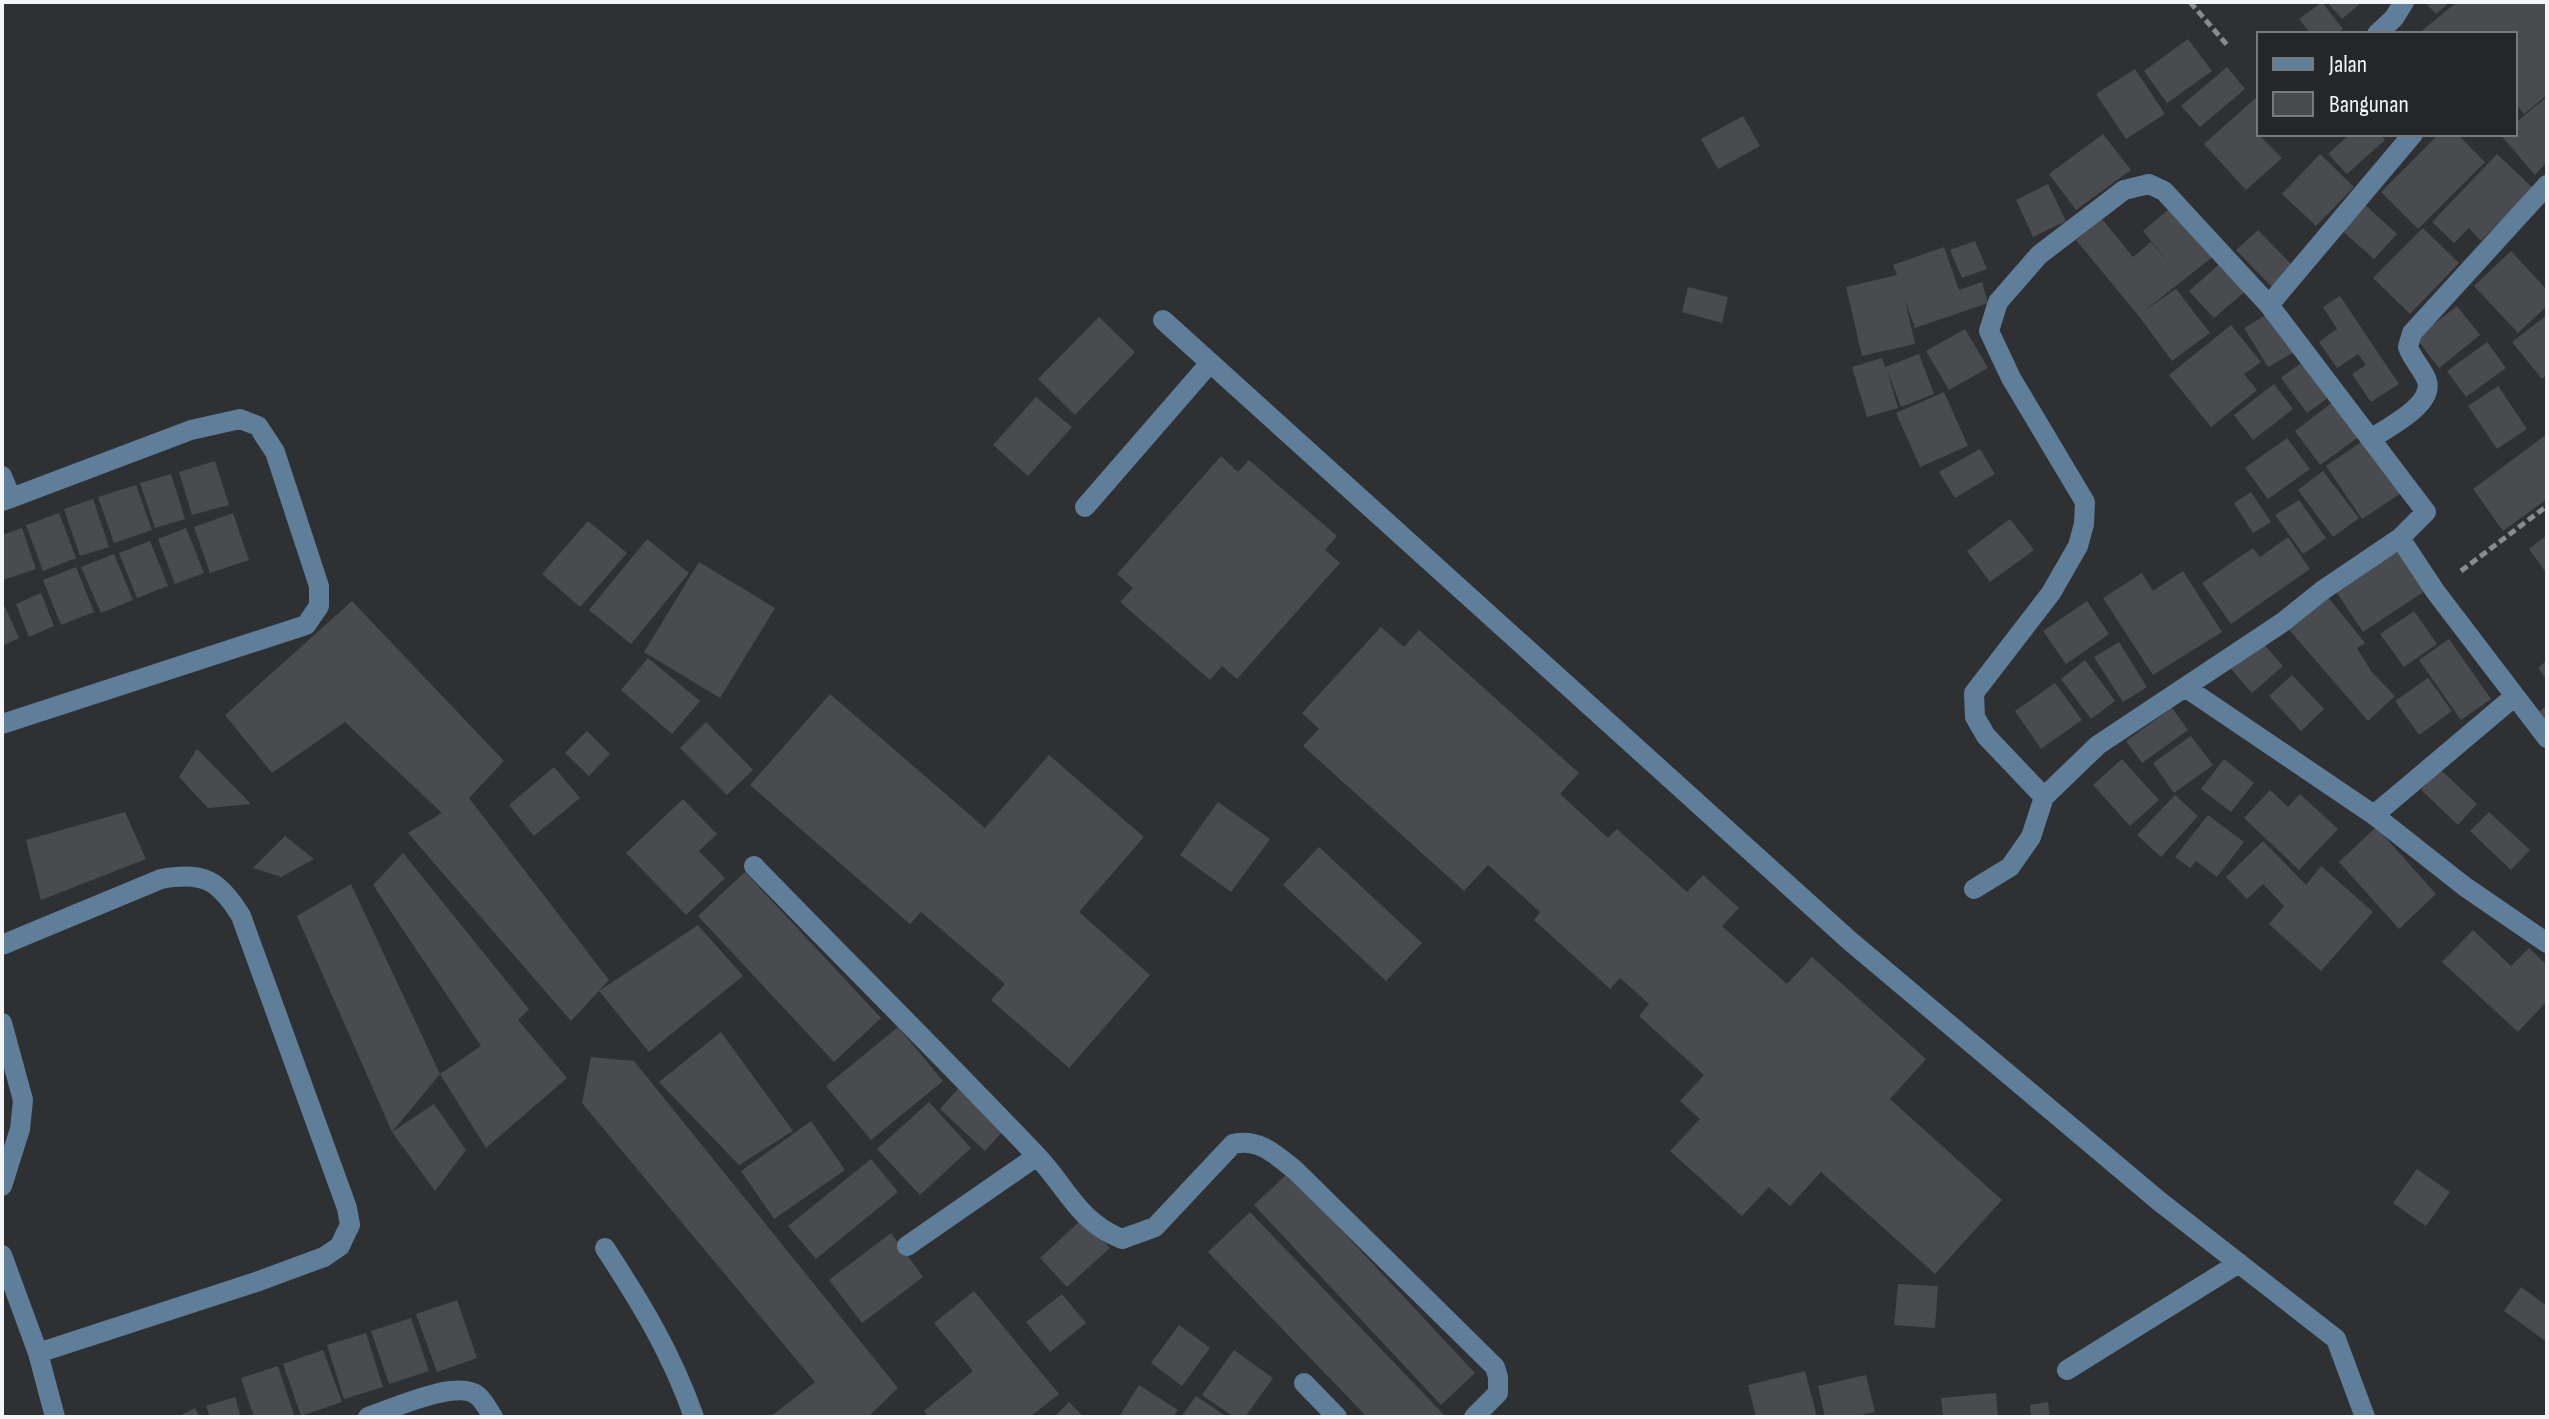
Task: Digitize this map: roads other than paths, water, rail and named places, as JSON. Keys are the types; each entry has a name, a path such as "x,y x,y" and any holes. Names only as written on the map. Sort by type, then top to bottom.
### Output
{"street":[{"path":"2379,32 2394,18 2404,2"},
{"path":"2269,305 2411,136"},
{"path":"1974,889 2010,867 2031,837 2044,797 2098,745 2283,622 2323,590 2400,538 2426,512 2269,305 2164,191 2149,184 2124,190 2039,255 1998,302 1989,331 2011,378 2085,502 2084,524 2078,546 2051,593 1974,693 1975,717 1986,736 2044,797"},
{"path":"2371,439 2415,408 2428,392 2427,382 2408,347 2412,333 2547,185"},
{"path":"1163,320 1850,941 2159,1201 2336,1339 2365,1417"},
{"path":"1085,507 1210,363"},
{"path":"2,476 6,500 191,430 240,419 258,426 275,452 319,586 319,606 306,625 2,724"},
{"path":"2400,538 2435,591 2547,738"},
{"path":"2185,687 2374,815 2464,886 2547,943"},
{"path":"2374,815 2515,696"},
{"path":"754,866 1037,1156 1100,1230 1122,1239 1155,1227 1233,1144 1253,1142 1265,1147 1296,1171 1495,1367 1498,1393 1474,1417"},
{"path":"2,945 161,879 183,875 196,877 227,892 247,930 347,1208 350,1225 340,1246 324,1257 38,1353"},
{"path":"2,1023 23,1100 20,1129 2,1186"},
{"path":"907,1246 1037,1156"},
{"path":"605,1248 653,1321 683,1384 694,1417"},
{"path":"2,1255 38,1353 55,1417"},
{"path":"2067,1370 2239,1263"},
{"path":"1304,1383 1337,1417"},
{"path":"368,1417 446,1391 466,1390 478,1396 493,1417"}]}
